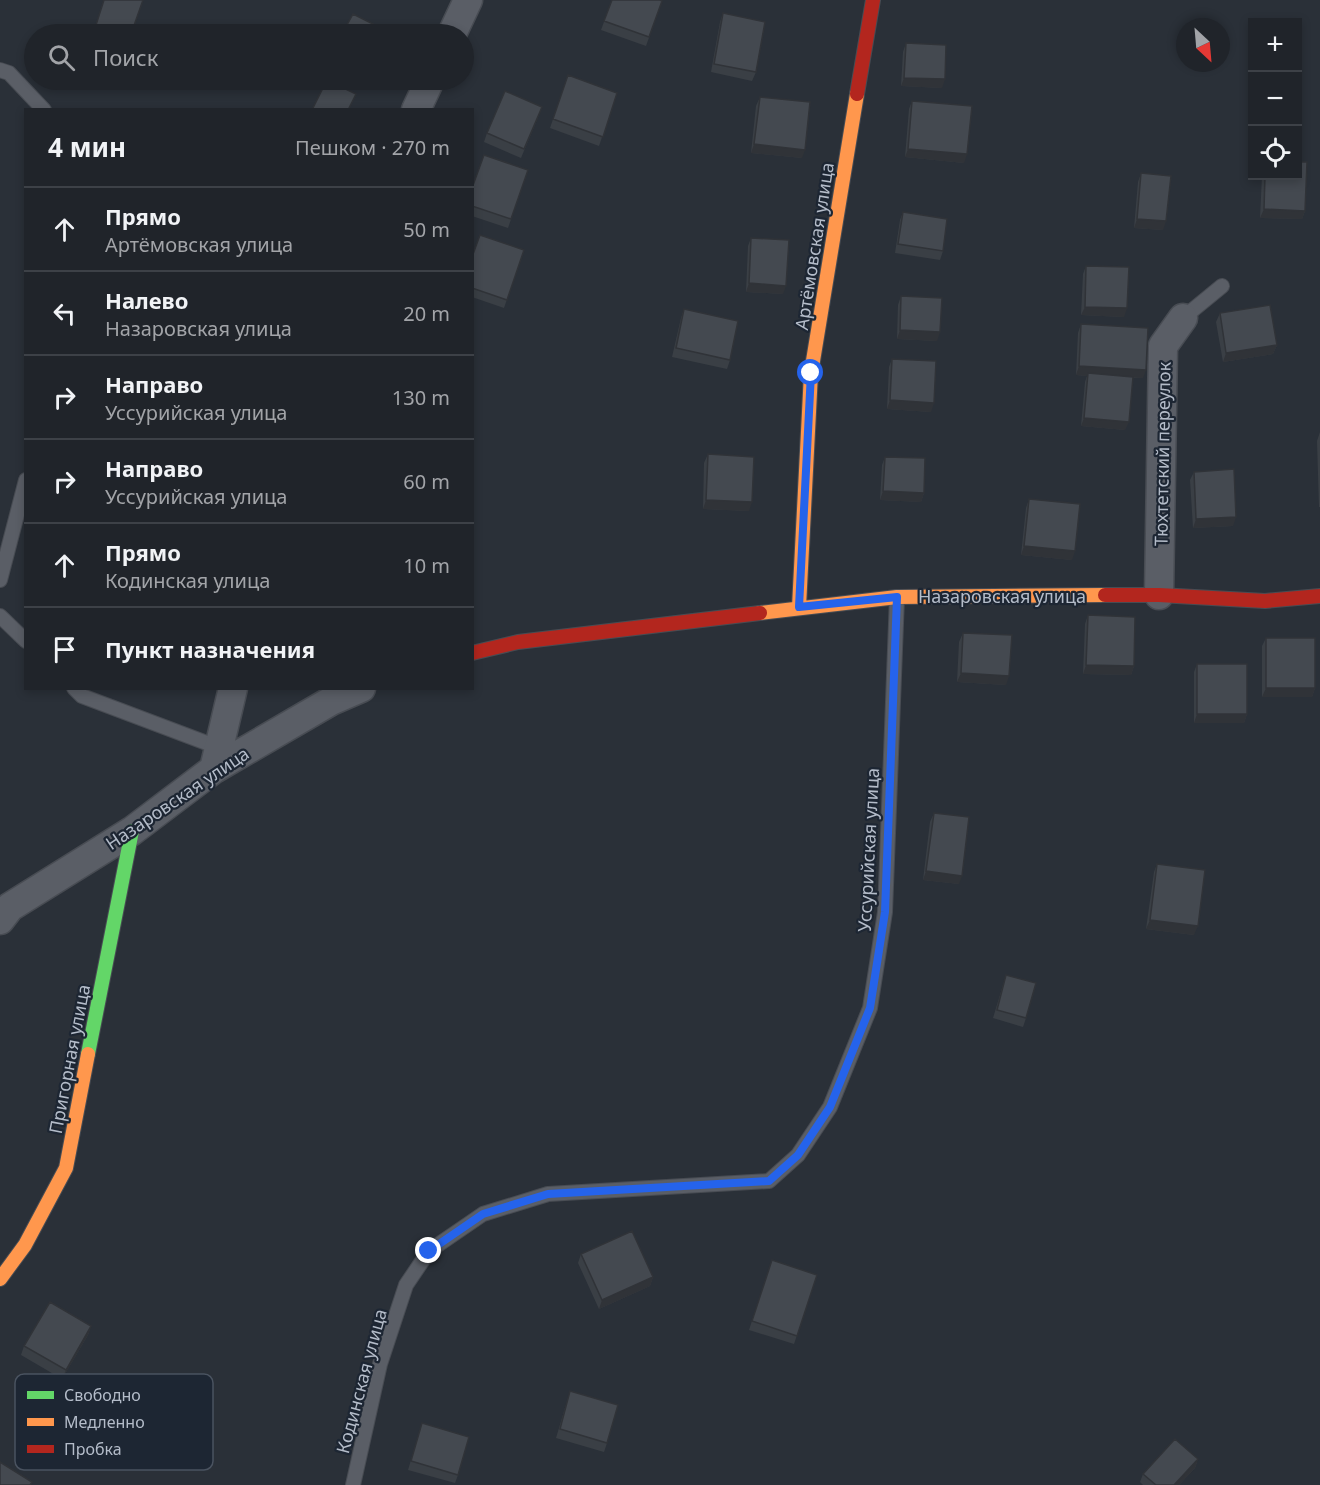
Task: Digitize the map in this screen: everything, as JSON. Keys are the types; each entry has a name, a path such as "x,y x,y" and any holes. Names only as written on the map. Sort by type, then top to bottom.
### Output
{"street":[{"path":"457,24 468,0"},
{"name":"Артёмовская улица","path":"799,607 811,373 873,0"},
{"path":"417,108 425,90"},
{"name":"Тюхтетский переулок","path":"1159,595 1163,346 1183,318"},
{"name":"Назаровская улица","path":"474,653 518,642 897,597 1159,595 1265,601 1320,596"},
{"path":"217,758 233,690"},
{"name":"Назаровская улица","path":"0,920 10,907 132,831 217,758 356,690"},
{"name":"Пригорная улица","path":"0,1279 25,1245 66,1168 132,831"}],"lane":[{"path":"0,70 9,73 24,89"},
{"path":"25,90 42,108"},
{"path":"1183,318 1222,286"},
{"path":"0,580 24,488"},
{"name":"Уссурийская улица","path":"483,1214 548,1194 769,1181 798,1155 830,1107 870,1008 885,912 897,597"},
{"path":"0,616 24,639"},
{"path":"76,690 82,696 217,758"},
{"name":"Кодинская улица","path":"353,1485 380,1364 406,1285 429,1251 483,1214"}],"building":[{"path":"104,0 143,0 135,24 96,24"},
{"path":"612,0 662,1 649,37 604,21"},
{"path":"723,13 765,22 756,72 714,64"},
{"path":"353,14 373,24 348,24"},
{"path":"906,43 946,45 945,79 904,78"},
{"path":"568,75 617,93 603,137 553,119"},
{"path":"322,90 348,90 356,94 349,108 313,108"},
{"path":"505,91 542,107 524,149 487,133"},
{"path":"760,97 810,102 805,150 754,144"},
{"path":"912,101 972,106 967,154 908,149"},
{"path":"484,155 528,170 511,219 474,207 474,182"},
{"path":"1302,162 1307,162 1305,211 1264,209 1265,180 1302,180"},
{"path":"1141,173 1171,176 1166,221 1137,219"},
{"path":"903,212 947,219 943,251 898,244"},
{"path":"480,235 524,250 507,300 474,289 474,252"},
{"path":"751,238 789,240 786,286 749,283"},
{"path":"1086,266 1129,267 1127,308 1085,307"},
{"path":"901,296 942,298 940,332 900,330"},
{"path":"1270,305 1277,345 1226,353 1220,313"},
{"path":"684,309 738,321 730,360 676,348"},
{"path":"1081,324 1148,328 1146,370 1079,366"},
{"path":"892,359 936,361 934,403 890,400"},
{"path":"1088,373 1133,377 1129,422 1084,418"},
{"path":"708,454 754,457 752,502 706,500"},
{"path":"885,457 925,458 924,493 883,491"},
{"path":"1234,469 1236,517 1196,519 1194,472"},
{"path":"1029,499 1080,504 1075,551 1024,546"},
{"path":"1088,615 1135,617 1134,666 1086,665"},
{"path":"963,633 1012,635 1009,676 961,673"},
{"path":"1266,638 1315,638 1315,688 1266,688"},
{"path":"1197,664 1247,664 1247,714 1197,714"},
{"path":"934,813 969,817 962,876 926,871"},
{"path":"1157,864 1205,870 1198,926 1150,920"},
{"path":"1006,975 1036,983 1026,1018 997,1010"},
{"path":"632,1231 653,1277 602,1300 581,1254"},
{"path":"772,1260 817,1275 797,1336 752,1321"},
{"path":"50,1302 91,1326 66,1370 24,1346"},
{"path":"570,1391 618,1405 607,1443 560,1429"},
{"path":"422,1423 469,1437 458,1475 411,1461"},
{"path":"1175,1439 1198,1459 1174,1485 1156,1485 1143,1474"},
{"path":"0,1462 32,1482 30,1485 0,1485"}],"traffic: fast":[{"path":"88,1054 132,831"}],"traffic: slow":[{"path":"799,607 811,373 857,94"},
{"path":"760,613 897,597 1105,595"},
{"path":"0,1279 25,1245 66,1168 88,1054"}],"traffic: jam":[{"path":"857,94 873,0"},
{"path":"1105,595 1159,595 1265,601 1320,596"},
{"path":"474,653 518,642 760,613"}],"route":[{"path":"429,1251 483,1214 548,1194 769,1181 798,1155 830,1107 870,1008 885,912 897,597 799,607 811,373"}]}
